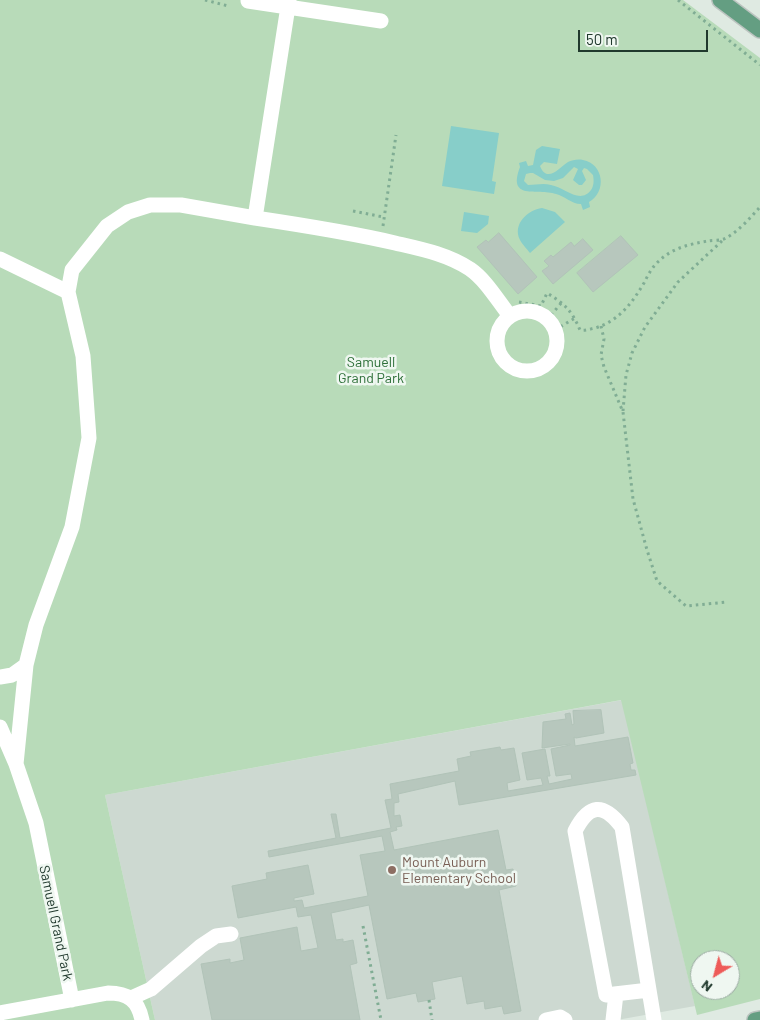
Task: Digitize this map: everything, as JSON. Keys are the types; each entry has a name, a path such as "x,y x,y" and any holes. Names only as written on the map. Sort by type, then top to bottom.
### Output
{"main road":[{"path":"720,0 760,30"},
{"path":"755,1020 760,1019"}],"street":[{"path":"248,1 289,4 382,21"},
{"path":"255,218 289,4"},
{"name":"Samuell Grand Park","path":"16,764 26,665 36,625 72,527 89,438 83,356 68,292 72,270 107,226 128,212 150,205 181,205 350,232 437,253 453,260 472,270 492,291 510,316"},
{"path":"0,259 68,292"},
{"path":"532,312 542,315 551,325 557,340 556,350 544,366 526,372 516,370 501,357 497,338 500,329 510,316 516,313 532,312"},
{"path":"0,677 12,675 26,665"},
{"name":"Samuell Grand Park","path":"0,727 16,764 36,823 72,1000 108,993 122,993 131,998"},
{"path":"649,990 606,995 575,831 582,818 591,810 601,810 614,816 622,827 654,1020"},
{"path":"142,1020 131,998 151,989 201,946 216,936 231,934"},
{"path":"613,1020 616,994"},
{"path":"0,1014 72,1000"},
{"path":"546,1020 560,1018 565,1020"}],"path":[{"path":"205,0 228,6"},
{"path":"678,0 760,65"},
{"path":"728,602 686,606 657,581 633,499 623,412 626,374 632,353 645,327 678,282 725,239 737,231 760,207"},
{"path":"353,211 383,218"},
{"path":"551,325 575,318 580,330 584,331 601,326 622,314 651,270 668,253 694,243 725,239"},
{"path":"551,325 562,302"},
{"path":"601,326 604,339 601,355 604,367 623,412"},
{"path":"363,926 382,1020"},
{"path":"428,1000 432,1020"}],"shaded area":[{"name":"Mount Auburn Elementary School","path":"622,700 690,985 690,1000 694,1000 695,1006 617,1020 155,1020 105,795"}],"green space":[{"name":"Samuell Grand Park","path":"0,0 683,0 760,58 760,999 697,1015 693,1000 740,1000 740,950 690,950 690,986 621,700 105,795 155,1020 0,1020"}],"water":[{"path":"451,126 499,133 492,181 496,182 494,194 442,186"},
{"path":"542,146 560,149 557,164 544,162 540,166 546,174 554,173 568,162 575,160 583,160 595,167 599,172 601,185 599,192 589,202 590,207 583,210 581,204 574,203 559,195 526,191 517,185 519,163 526,161 528,166 533,165 536,150","holes":["574,167 578,169 573,180 579,185 582,185 586,180 582,171 584,168 593,175 594,183 592,188 587,194 582,196 577,196 556,186 528,185 524,181 526,174 530,173 545,180 554,181 563,178"]},
{"path":"542,208 555,212 565,222 530,253 520,240 518,229 520,223 527,215"},
{"path":"464,212 489,216 488,224 477,233 461,231"}],"building":[{"path":"499,233 537,277 518,294 477,247 486,240 488,242"},
{"path":"621,236 638,255 593,292 577,273"},
{"path":"583,239 593,250 553,284 542,271 549,266 544,261 551,255 553,257 571,242 574,246"},
{"path":"601,710 604,733 574,737 575,746 628,737 633,763 630,764 631,770 635,770 636,775 459,805 455,781 398,794 399,802 394,803 394,816 400,815 402,826 396,827 397,830 390,832 394,850 498,830 506,870 513,869 516,886 499,890 521,1011 504,1014 502,1006 485,1009 484,1001 467,1004 462,976 432,982 435,999 418,1002 416,993 387,999 369,905 331,913 336,940 343,939 343,942 353,940 357,963 350,965 360,1020 212,1020 201,964 230,959 230,963 244,960 240,938 297,927 301,951 318,948 311,915 298,917 296,907 238,918 232,886 267,879 266,873 308,865 314,894 294,898 294,901 302,900 304,908 368,896 360,855 385,851 382,836 269,857 268,851 336,838 331,814 336,814 340,838 391,828 385,800 392,799 390,784 459,771 457,759 471,756 470,752 500,747 501,750 514,748 520,780 507,783 508,791 543,785 541,778 527,780 522,753 545,749 550,776 547,776 549,784 572,779 571,774 556,776 551,749 570,744 542,748 543,722 566,719 565,714 570,713 572,725 574,724 573,711"}],"place":[{"name":"Mount Auburn Elementary School","path":"392,870"}]}
